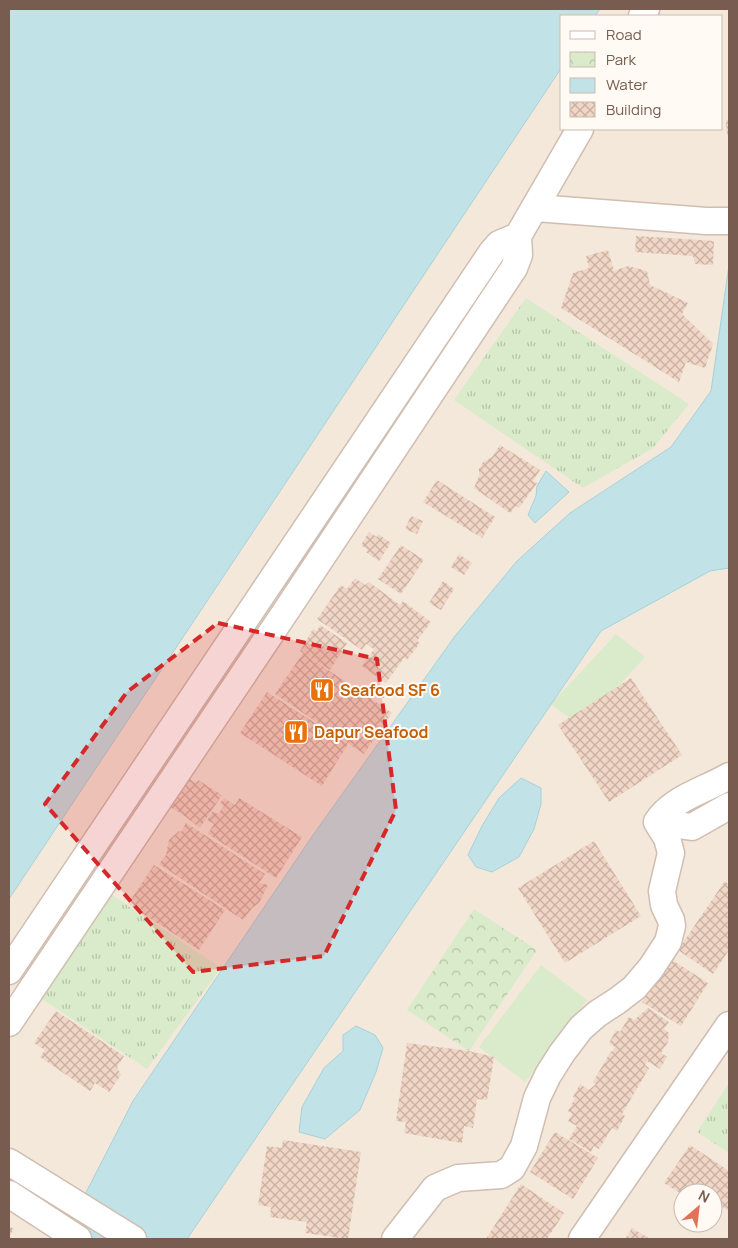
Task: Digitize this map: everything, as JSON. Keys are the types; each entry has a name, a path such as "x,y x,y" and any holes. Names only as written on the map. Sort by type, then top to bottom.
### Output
{"street":[{"path":"9,972 492,252 499,244 518,236 536,208 579,130"},
{"path":"536,208 729,221"},
{"path":"9,1023 514,268 519,255 518,236"},
{"path":"657,822 671,806 729,776"},
{"path":"657,822 692,827 729,806"},
{"path":"395,1239 435,1188 458,1178 501,1175 512,1168 524,1146 537,1098 548,1075 562,1053 581,1028 597,1014 634,988 668,942 672,926 664,905 662,891 671,853 667,838 657,822"},
{"path":"582,1239 729,1025"},
{"path":"9,1162 57,1194 133,1239"},
{"path":"9,1194 78,1239"}],"highlighted area":[{"path":"218,623 377,659 396,810 324,956 193,972 45,804 127,692"}],"shaded area":[{"path":"600,9 729,9 729,1239 9,1239 9,899 560,70 560,130 723,130 723,15 596,15"}],"green space":[{"path":"526,298 689,404 653,448 583,488 454,400"},
{"path":"616,634 645,657 581,727 551,704"},
{"path":"109,893 221,968 147,1069 39,997"},
{"path":"474,909 537,950 469,1051 407,1010"},
{"path":"541,965 587,1000 525,1082 479,1047"},
{"path":"729,1083 729,1153 697,1132"}],"water":[{"path":"9,9 600,9 596,15 560,15 560,70 9,899"},
{"path":"729,265 729,568 710,571 601,631 187,1239 62,1239 133,1101 313,835 455,636 517,561 570,513 671,447 711,391"},
{"path":"546,471 569,492 535,523 528,515 536,496 537,486"},
{"path":"521,778 541,788 541,804 534,829 519,857 492,872 476,867 468,855 482,826 499,798"},
{"path":"356,1026 375,1035 383,1048 376,1072 360,1110 325,1139 299,1132 302,1107 324,1068 343,1051 343,1035"}],"building":[{"path":"726,120 729,120 729,135 727,135"},
{"path":"636,236 714,241 713,265 695,264 693,256 635,252"},
{"path":"608,250 614,271 628,266 647,271 650,285 688,303 682,314 713,344 705,368 686,362 679,382 561,308 573,273 589,268 586,256"},
{"path":"500,445 540,470 533,481 537,483 519,508 516,506 510,513 474,488 483,462 492,457"},
{"path":"437,480 495,517 482,538 423,502"},
{"path":"411,516 423,521 417,534 405,529"},
{"path":"369,532 377,537 378,534 391,543 379,561 366,552 368,550 361,545"},
{"path":"401,545 424,560 401,594 378,579"},
{"path":"459,554 472,563 464,575 451,567"},
{"path":"355,578 365,585 369,582 400,605 403,601 431,622 417,641 420,643 407,660 404,658 386,683 362,666 374,649 366,644 362,650 317,619 341,585 347,589"},
{"path":"443,581 454,589 441,610 429,603"},
{"path":"320,625 347,643 330,670 300,651 313,629 317,631"},
{"path":"303,653 392,713 364,754 275,694"},
{"path":"631,678 682,755 609,802 558,725"},
{"path":"267,692 348,744 322,786 240,733"},
{"path":"185,776 196,783 198,780 222,795 200,828 182,814 166,805"},
{"path":"224,798 235,805 239,798 302,837 276,878 208,834 214,824 207,820 213,811 218,814 224,806 220,803"},
{"path":"186,823 265,874 259,883 268,885 259,903 252,908 243,920 159,864 166,855 169,840 179,831 181,832"},
{"path":"594,841 641,916 565,963 518,888"},
{"path":"154,865 225,910 199,950 128,904"},
{"path":"725,881 729,885 729,950 713,974 678,950"},
{"path":"669,958 708,983 681,1026 642,1002"},
{"path":"648,1008 669,1022 664,1029 669,1033 668,1042 661,1053 667,1057 660,1069 647,1061 645,1065 649,1068 622,1114 625,1116 617,1131 612,1128 599,1149 594,1146 591,1152 569,1139 577,1126 568,1121 572,1114 568,1111 575,1098 573,1097 580,1084 589,1090 596,1084 593,1082 615,1047 609,1043 616,1030 620,1032 629,1017 634,1020"},
{"path":"56,1011 124,1056 117,1067 121,1075 109,1092 95,1083 90,1091 40,1057 45,1050 34,1043"},
{"path":"407,1043 469,1051 494,1057 487,1100 477,1099 473,1128 464,1126 462,1143 404,1133 406,1122 396,1121"},
{"path":"555,1132 598,1158 573,1199 530,1172"},
{"path":"283,1140 361,1152 348,1239 305,1233 307,1222 270,1217 271,1207 258,1205 267,1146 282,1148"},
{"path":"690,1145 729,1171 729,1211 723,1207 723,1183 673,1183 673,1189 664,1183"},
{"path":"521,1184 564,1213 547,1239 486,1239"},
{"path":"9,1226 14,1229 9,1237"},
{"path":"632,1228 650,1239 625,1239"}],"place":[{"name":"Seafood SF 6","path":"322,690"},
{"name":"Dapur Seafood","path":"296,732"}]}
